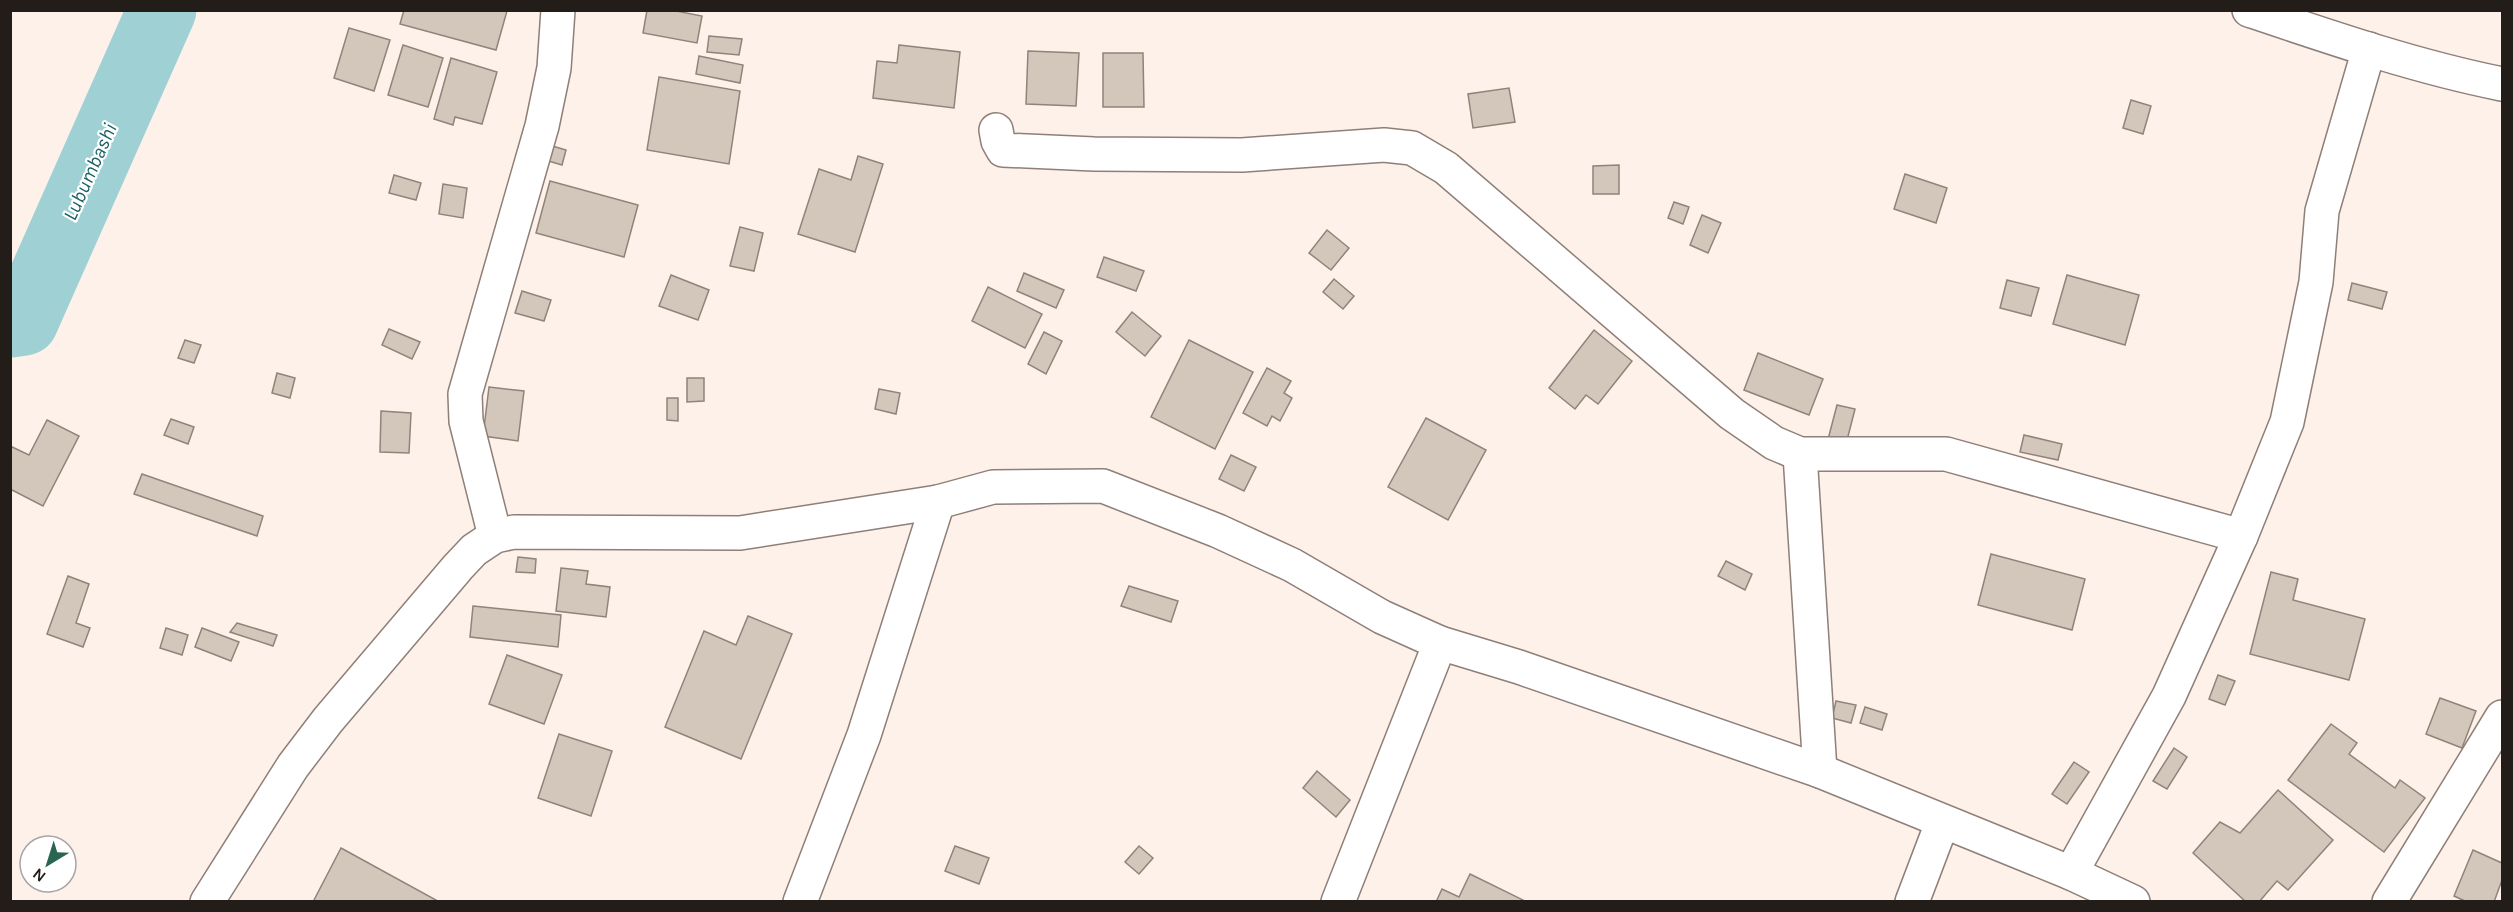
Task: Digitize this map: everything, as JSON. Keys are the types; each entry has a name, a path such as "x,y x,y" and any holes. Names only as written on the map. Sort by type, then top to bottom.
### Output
{"street":[{"path":"495,536 466,421 465,394 542,126 554,68 558,10"},
{"path":"2249,10 2369,49 2471,78 2502,84"},
{"path":"2071,873 2169,696 2241,536 2287,422 2316,282 2322,211 2369,49"},
{"path":"996,130 1003,150 1058,153 1242,155 1384,145 1412,148 1446,168 1732,414 1774,443 1800,454 1946,454 2241,536"},
{"path":"1800,454 1820,771"},
{"path":"207,902 293,766 328,720 458,567 474,550 495,536 531,531 653,534 740,533 938,502 993,487 1103,486 1218,531 1292,565 1382,617 1440,643 1519,667 1820,771 1942,823 2071,873 2133,902"},
{"path":"800,902 864,735 938,502"},
{"path":"1338,902 1440,643"},
{"path":"2389,902 2502,717"},
{"path":"1912,902 1942,823"}],"building":[{"path":"404,10 507,11 496,50 400,24"},
{"path":"647,10 671,10 702,16 697,43 643,33"},
{"path":"349,28 390,40 374,91 334,78"},
{"path":"709,36 742,39 739,55 707,52"},
{"path":"403,45 443,58 428,107 388,95"},
{"path":"899,45 960,52 954,108 873,98 877,61 897,63"},
{"path":"1028,51 1079,53 1076,106 1026,104"},
{"path":"1103,53 1143,53 1144,107 1103,107"},
{"path":"699,56 743,65 740,83 696,74"},
{"path":"451,58 497,72 482,124 455,117 453,125 434,119"},
{"path":"659,77 740,91 729,164 647,150"},
{"path":"1509,88 1515,122 1473,128 1468,94"},
{"path":"2131,100 2151,106 2143,134 2123,128"},
{"path":"549,145 566,150 562,165 545,160"},
{"path":"858,156 883,164 855,252 798,234 819,169 851,180"},
{"path":"1619,165 1619,194 1593,194 1593,166"},
{"path":"1905,174 1947,188 1936,223 1894,209"},
{"path":"394,175 421,183 416,200 389,193"},
{"path":"550,181 638,205 624,257 536,233"},
{"path":"443,184 467,188 463,218 439,214"},
{"path":"1674,202 1689,207 1683,224 1668,218"},
{"path":"1702,215 1721,223 1708,253 1690,245"},
{"path":"740,227 763,233 754,271 730,266"},
{"path":"1327,230 1349,248 1331,270 1309,253"},
{"path":"1104,257 1144,271 1136,291 1097,277"},
{"path":"1024,273 1064,290 1056,308 1017,291"},
{"path":"671,275 709,290 698,320 659,306"},
{"path":"2067,275 2139,295 2125,345 2053,324"},
{"path":"1334,279 1354,296 1343,309 1323,292"},
{"path":"2007,280 2039,288 2031,316 2000,308"},
{"path":"2352,283 2387,292 2382,309 2348,300"},
{"path":"988,287 1042,314 1025,348 972,321"},
{"path":"522,291 551,300 544,321 515,313"},
{"path":"1132,312 1161,336 1145,356 1116,332"},
{"path":"389,329 420,342 412,359 382,345"},
{"path":"1594,330 1632,361 1598,404 1586,395 1575,409 1549,388"},
{"path":"1044,332 1062,341 1046,374 1028,364"},
{"path":"185,340 201,345 194,363 178,358"},
{"path":"1189,340 1253,372 1215,449 1151,417"},
{"path":"1758,353 1823,379 1809,415 1744,390"},
{"path":"1267,368 1291,381 1284,393 1292,398 1280,421 1272,416 1267,426 1243,413"},
{"path":"277,373 295,378 290,398 272,393"},
{"path":"687,378 704,378 704,401 687,402"},
{"path":"489,387 524,391 518,441 483,436"},
{"path":"879,389 900,393 896,414 875,409"},
{"path":"667,398 678,398 678,421 667,420"},
{"path":"1837,405 1855,409 1844,452 1826,447"},
{"path":"381,411 411,413 409,453 380,452"},
{"path":"1426,418 1486,450 1448,520 1388,487"},
{"path":"171,419 194,427 188,444 164,435"},
{"path":"47,420 79,436 43,506 10,489 10,446 29,455"},
{"path":"2024,435 2062,444 2058,460 2020,452"},
{"path":"1231,455 1256,467 1244,491 1219,479"},
{"path":"142,474 263,516 257,536 134,494"},
{"path":"1991,554 2085,579 2072,630 1978,605"},
{"path":"518,557 536,559 535,573 516,572"},
{"path":"1726,561 1752,574 1745,590 1718,576"},
{"path":"561,568 588,571 586,584 610,587 606,617 556,611"},
{"path":"2271,572 2298,579 2293,600 2365,619 2349,680 2250,654"},
{"path":"68,576 89,584 76,623 90,628 83,647 47,634"},
{"path":"1129,586 1178,601 1171,622 1121,606"},
{"path":"473,606 561,615 558,647 470,637"},
{"path":"748,616 792,634 741,759 665,727 704,631 736,645"},
{"path":"237,623 277,635 273,646 230,632"},
{"path":"166,628 188,635 182,655 160,648"},
{"path":"202,628 239,642 231,661 195,647"},
{"path":"507,655 562,675 544,724 489,704"},
{"path":"2218,675 2235,681 2225,705 2209,699"},
{"path":"2440,698 2476,711 2462,748 2426,734"},
{"path":"1836,701 1856,705 1851,723 1832,718"},
{"path":"1865,707 1887,714 1882,730 1860,723"},
{"path":"2331,724 2357,743 2349,754 2395,788 2400,780 2425,798 2384,852 2288,780"},
{"path":"559,734 612,751 591,816 538,798"},
{"path":"2174,748 2187,757 2167,789 2153,781"},
{"path":"2074,762 2089,772 2067,804 2052,794"},
{"path":"1317,771 1350,800 1336,817 1303,788"},
{"path":"2278,790 2333,840 2288,890 2277,881 2259,902 2246,902 2193,853 2220,822 2240,833"},
{"path":"955,846 989,858 979,884 945,871"},
{"path":"1139,846 1153,858 1139,874 1125,862"},
{"path":"341,848 436,900 435,902 313,902"},
{"path":"2473,850 2502,863 2502,880 2494,902 2467,902 2454,896"},
{"path":"1470,874 1527,902 1436,902 1442,889 1459,897"}],"waterway":[{"name":"Lubumbashi","path":"10,323 24,321 162,10"}]}
